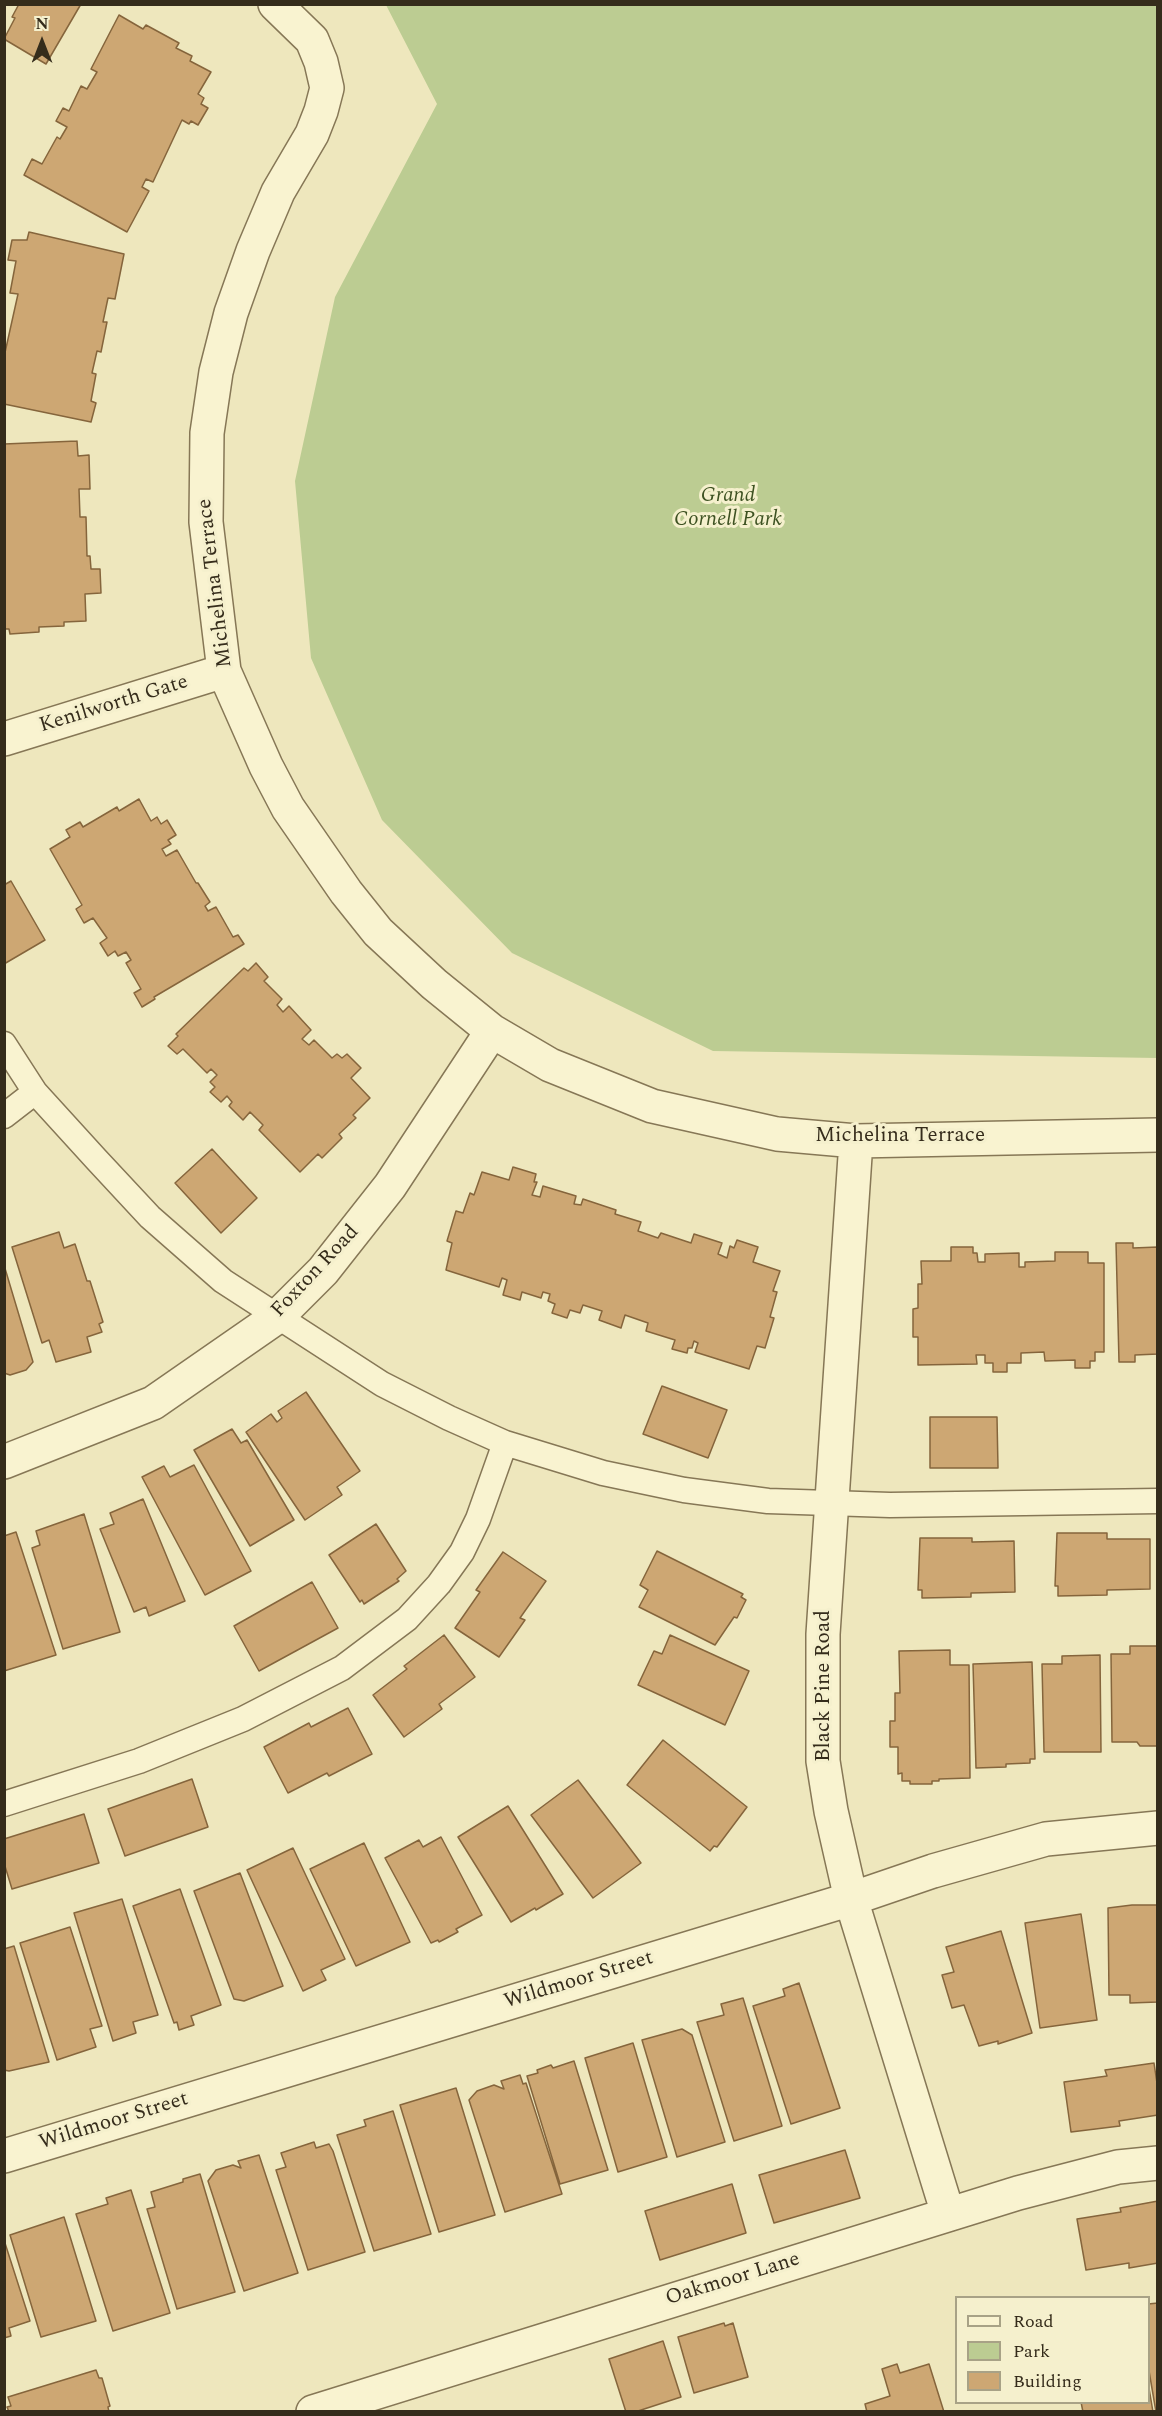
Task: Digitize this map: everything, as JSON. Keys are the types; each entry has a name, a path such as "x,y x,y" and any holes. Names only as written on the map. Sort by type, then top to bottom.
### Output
{"street":[{"name":"Michelina Terrace","path":"275,4 312,40 321,62 327,88 312,134 278,192 253,251 231,313 216,372 207,433 206,522 224,671 266,766 288,808 346,892 378,932 434,984 492,1031 550,1065 652,1106 777,1134 856,1141 1158,1135"},
{"name":"Kenilworth Gate","path":"4,739 224,671"},
{"name":"Foxton Road","path":"4,1462 153,1403 277,1317 323,1271 390,1186 492,1031"},
{"name":"Black Pine Road","path":"856,1141 823,1634 823,1761 831,1811 851,1899 948,2214"},
{"name":"Wildmoor Street","path":"4,2156 851,1899 933,1871 1046,1839 1158,1828"},
{"name":"Oakmoor Lane","path":"313,2412 1018,2193 1118,2167 1158,2163"}],"lane":[{"path":"4,1044 35,1092 150,1217 224,1281 382,1384 449,1418 506,1443 603,1473 684,1490 768,1501 831,1504 1158,1501"},
{"path":"4,1116 35,1092"},
{"path":"4,1804 139,1761 243,1719 342,1668 407,1619 439,1584 462,1552 478,1519 506,1443"}],"green space":[{"name":"Grand Cornell Park","path":"386,5 1157,5 1157,1058 713,1051 512,953 382,820 311,658 295,481 335,297 437,104"}],"building":[{"path":"19,4 81,4 46,64 4,39 15,18 12,17"},
{"path":"119,15 143,29 146,25 179,43 176,48 192,56 190,61 211,72 198,94 204,98 201,104 208,108 198,125 182,120 153,182 146,179 142,187 149,191 127,232 24,175 32,159 42,164 57,137 60,139 67,127 56,121 63,108 69,111 81,86 87,89 97,72 91,69"},
{"path":"29,232 124,254 115,299 108,298 103,322 107,322 101,352 97,351 92,373 96,374 91,401 96,403 91,422 4,404 4,357 18,294 10,293 16,261 8,260 12,240 27,240"},
{"path":"77,441 78,456 89,455 90,489 79,489 80,517 86,517 87,556 90,556 91,569 100,569 101,593 85,594 86,621 64,622 64,626 39,627 39,632 10,634 9,629 4,629 4,444"},
{"path":"139,799 151,821 157,817 161,824 167,820 176,835 168,840 171,844 162,849 166,856 177,850 210,902 205,906 208,911 216,907 233,937 238,935 244,944 154,997 155,999 142,1007 134,993 141,989 126,963 131,960 126,952 118,956 115,951 108,956 100,943 107,938 93,918 84,923 76,909 82,905 50,849 70,837 66,830 80,822 83,827 117,807 119,811"},
{"path":"11,881 45,940 4,964 4,885"},
{"path":"256,963 268,977 264,981 282,999 277,1005 283,1012 289,1006 311,1030 302,1039 309,1045 314,1040 332,1058 337,1054 342,1058 347,1054 361,1068 351,1078 370,1098 353,1115 356,1118 339,1134 342,1138 322,1158 318,1154 300,1172 259,1130 263,1125 250,1112 243,1120 229,1106 232,1102 227,1096 221,1102 210,1092 215,1087 210,1082 217,1075 211,1069 207,1073 183,1049 177,1054 168,1046 178,1036 176,1034 244,968 248,971"},
{"path":"212,1149 257,1198 221,1233 175,1183"},
{"path":"513,1167 536,1174 534,1182 537,1182 532,1195 540,1197 543,1186 576,1196 574,1204 581,1205 583,1199 616,1210 615,1214 641,1222 638,1231 658,1238 661,1233 691,1243 694,1234 722,1243 718,1254 727,1258 730,1246 734,1248 737,1240 758,1247 753,1262 780,1271 773,1291 777,1292 770,1317 774,1318 765,1348 757,1346 749,1369 695,1352 698,1343 694,1341 687,1353 672,1349 675,1340 646,1331 648,1323 625,1315 621,1328 599,1320 602,1311 583,1305 580,1313 570,1310 567,1318 552,1313 555,1304 548,1301 550,1294 543,1292 541,1298 522,1292 520,1300 503,1295 507,1280 502,1278 499,1287 446,1270 452,1243 447,1241 456,1211 463,1213 470,1193 474,1195 482,1172 509,1180"},
{"path":"59,1232 64,1248 75,1244 103,1322 99,1324 102,1332 87,1337 91,1352 56,1362 49,1340 42,1343 12,1247"},
{"path":"1116,1243 1133,1243 1133,1248 1158,1247 1158,1354 1135,1355 1135,1362 1119,1362"},
{"path":"951,1247 973,1247 973,1253 977,1253 978,1262 985,1262 985,1254 1019,1253 1019,1267 1025,1267 1025,1262 1055,1261 1055,1252 1088,1252 1088,1263 1104,1263 1104,1352 1095,1352 1095,1361 1090,1361 1090,1368 1075,1368 1075,1360 1045,1361 1044,1352 1021,1353 1021,1363 1007,1363 1007,1372 993,1372 993,1363 985,1363 985,1355 976,1355 977,1364 918,1365 918,1337 913,1337 913,1309 918,1308 918,1284 922,1284 921,1261 951,1261"},
{"path":"4,1265 33,1362 26,1370 10,1375 4,1373"},
{"path":"662,1386 727,1410 708,1458 643,1434"},
{"path":"306,1392 360,1471 337,1487 342,1495 305,1520 246,1432 271,1414 277,1422 282,1418 278,1411"},
{"path":"930,1417 997,1417 998,1468 930,1468"},
{"path":"232,1429 241,1443 247,1440 294,1520 250,1546 194,1450"},
{"path":"194,1465 251,1571 205,1595 142,1477 164,1466 170,1477"},
{"path":"143,1499 185,1601 149,1616 146,1607 134,1612 100,1529 114,1524 110,1513"},
{"path":"84,1514 120,1632 63,1649 32,1548 40,1545 36,1531"},
{"path":"376,1524 406,1571 397,1579 399,1581 364,1604 362,1600 360,1602 329,1555"},
{"path":"16,1532 56,1655 4,1671 4,1536"},
{"path":"1057,1533 1107,1533 1107,1539 1150,1539 1150,1589 1107,1590 1107,1595 1058,1596 1058,1586 1055,1586"},
{"path":"920,1538 972,1538 972,1542 1014,1541 1015,1592 971,1593 971,1597 922,1598 922,1590 918,1590"},
{"path":"657,1551 743,1594 741,1597 746,1600 737,1618 734,1617 715,1645 639,1607 648,1590 640,1585"},
{"path":"503,1552 546,1581 520,1618 525,1620 499,1657 455,1628 480,1592 476,1590"},
{"path":"312,1582 338,1628 259,1671 234,1626"},
{"path":"444,1635 475,1677 439,1704 442,1709 404,1737 373,1695 407,1669 404,1666"},
{"path":"670,1635 749,1671 725,1725 638,1685 654,1651 662,1654"},
{"path":"1130,1646 1158,1646 1158,1746 1140,1746 1137,1742 1112,1742 1111,1654 1130,1654"},
{"path":"950,1650 950,1665 969,1665 970,1778 939,1779 939,1781 932,1781 932,1784 910,1784 910,1781 902,1781 902,1773 898,1774 898,1747 890,1747 890,1721 895,1721 895,1693 900,1693 899,1651"},
{"path":"1100,1655 1101,1752 1044,1752 1042,1664 1062,1664 1062,1656"},
{"path":"1032,1662 1035,1759 1030,1759 1030,1763 1006,1764 1006,1767 976,1768 973,1664"},
{"path":"348,1708 372,1754 329,1776 327,1773 288,1793 264,1747 309,1723 311,1727"},
{"path":"663,1740 747,1807 717,1847 714,1846 710,1851 627,1785"},
{"path":"192,1779 208,1827 125,1856 108,1809"},
{"path":"578,1780 641,1863 593,1898 531,1815"},
{"path":"508,1806 563,1894 511,1922 458,1837"},
{"path":"84,1814 99,1863 12,1889 4,1863 4,1839"},
{"path":"441,1837 482,1915 456,1929 458,1932 439,1942 438,1940 431,1943 385,1858 419,1840 423,1847"},
{"path":"364,1843 410,1942 356,1966 310,1869"},
{"path":"293,1848 345,1959 321,1970 326,1980 303,1991 247,1870"},
{"path":"240,1873 283,1986 244,2001 234,1999 194,1891"},
{"path":"180,1889 221,2005 191,2016 194,2025 179,2030 177,2022 174,2023 133,1906"},
{"path":"122,1899 158,2015 133,2022 136,2033 113,2041 74,1913"},
{"path":"1158,1905 1158,2002 1130,2003 1130,1995 1109,1995 1108,1908"},
{"path":"1081,1914 1097,2020 1040,2028 1025,1923"},
{"path":"70,1927 102,2026 90,2029 96,2047 57,2060 20,1943"},
{"path":"1001,1931 1032,2033 998,2044 998,2041 979,2046 964,2005 952,2008 942,1975 954,1972 946,1947"},
{"path":"14,1946 49,2062 9,2071 4,2070 4,1949"},
{"path":"799,1983 840,2108 791,2124 753,2006 785,1996 783,1989"},
{"path":"743,1998 782,2126 734,2141 697,2022 724,2015 721,2004"},
{"path":"682,2029 692,2035 725,2142 677,2157 642,2040"},
{"path":"633,2043 667,2157 618,2172 585,2058"},
{"path":"574,2061 608,2170 560,2184 527,2076 538,2073 537,2070 551,2065 553,2068"},
{"path":"1154,2063 1158,2090 1158,2115 1119,2121 1120,2126 1071,2132 1064,2082 1107,2076 1105,2070"},
{"path":"520,2075 523,2084 526,2083 562,2194 505,2212 469,2100 477,2091 494,2085 504,2089 501,2081"},
{"path":"456,2088 495,2215 439,2232 400,2105"},
{"path":"393,2111 431,2234 374,2251 337,2135 366,2126 364,2120"},
{"path":"314,2142 316,2148 329,2144 333,2151 365,2252 308,2270 276,2170 286,2167 281,2153"},
{"path":"845,2150 860,2198 774,2223 759,2175"},
{"path":"259,2155 298,2273 244,2291 208,2181 216,2170 233,2165 241,2168 238,2161"},
{"path":"200,2174 235,2292 177,2309 147,2209 155,2207 151,2192"},
{"path":"732,2184 746,2233 660,2260 645,2211"},
{"path":"131,2190 170,2313 113,2331 76,2214 108,2204 106,2198"},
{"path":"1158,2201 1158,2263 1129,2268 1129,2263 1086,2270 1077,2219 1121,2212 1120,2208"},
{"path":"64,2217 96,2321 41,2337 10,2235"},
{"path":"4,2240 30,2321 9,2328 11,2336 4,2338"},
{"path":"1158,2303 1158,2412 1156,2412 1150,2377 1150,2304"},
{"path":"724,2323 725,2326 733,2323 748,2377 694,2393 678,2337"},
{"path":"663,2341 681,2397 635,2412 626,2412 609,2359"},
{"path":"897,2364 900,2373 929,2364 944,2412 867,2412 865,2404 890,2396 882,2369"},
{"path":"96,2370 99,2378 102,2378 110,2406 108,2407 109,2412 9,2412 7,2407 11,2406 8,2397"},
{"path":"1150,2394 1153,2412 1083,2412 1081,2404 1150,2404"}]}
